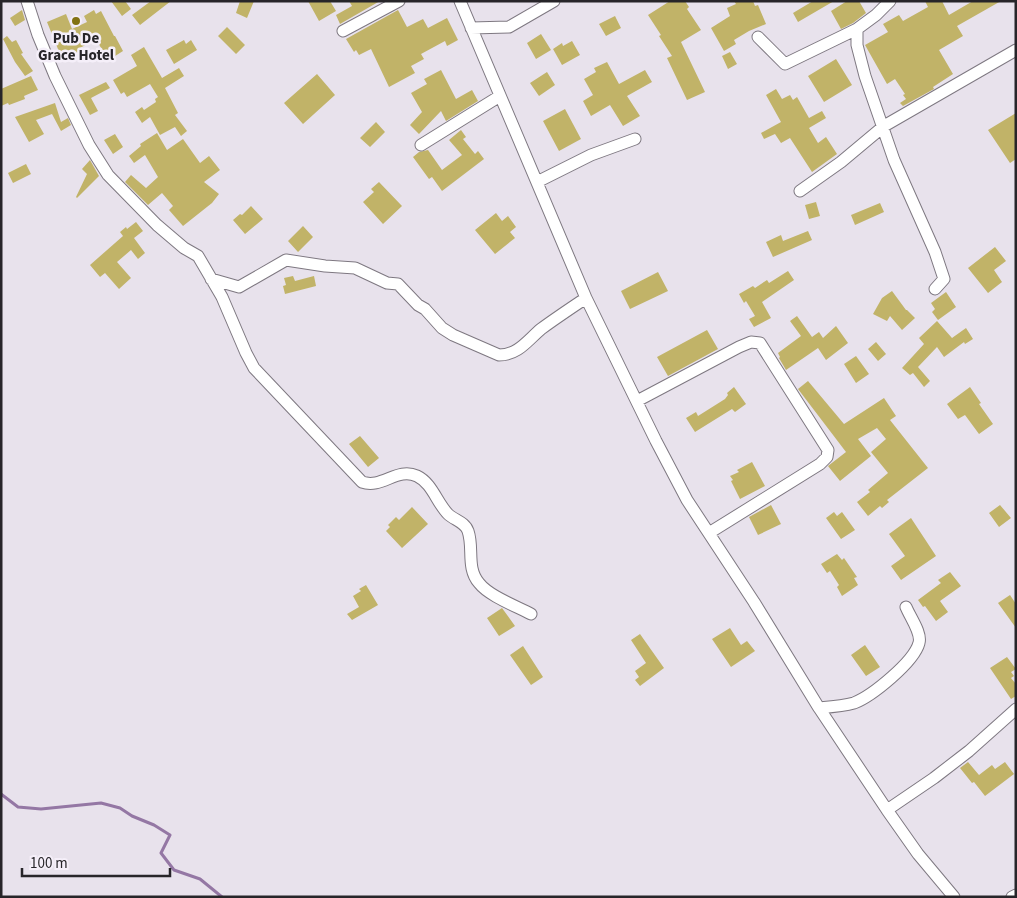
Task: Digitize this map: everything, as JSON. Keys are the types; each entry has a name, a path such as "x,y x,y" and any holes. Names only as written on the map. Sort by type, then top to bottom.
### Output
{"street":[{"path":"27,1 54,76 89,145 108,175 157,226 184,248 198,256 230,314 246,353 263,378 362,482 377,484 394,476 410,473 426,482 450,516 467,528 472,572 479,584 531,614"},
{"path":"343,31 399,1"},
{"path":"460,1 586,298 687,500 819,708 887,810 918,854 954,897"},
{"path":"471,28 509,27 554,1"},
{"path":"758,37 785,64 857,29 876,15 890,1"},
{"path":"857,29 859,55 894,160 935,252 944,279 935,289"},
{"path":"800,191 840,162 884,126 1016,50"},
{"path":"421,145 500,96"},
{"path":"536,182 591,155 635,139"},
{"path":"211,278 239,287 286,260 355,268 387,283 398,284 442,328 453,335 499,355 506,355 522,347 540,330 586,298"},
{"path":"637,402 739,347 751,342 760,343 828,450 827,457 820,464 709,533"},
{"path":"819,708 854,703 874,692 913,655 920,642 917,630 906,607"},
{"path":"887,810 969,751 1016,709"},
{"path":"1012,897 1016,895"}],"building":[{"path":"111,1 125,1 131,9 122,16"},
{"path":"151,1 171,1 140,25 132,15"},
{"path":"240,1 254,1 247,18 236,13"},
{"path":"308,1 330,1 336,11 319,21"},
{"path":"349,1 380,1 340,24 336,15 352,6"},
{"path":"670,1 685,1 689,7 687,9 701,30 681,42 705,92 687,100 667,58 672,56 648,15"},
{"path":"734,1 753,1 755,6 758,5 766,24 734,40 736,44 724,51 711,28 730,16 727,8 736,4"},
{"path":"813,1 834,1 798,22 793,13"},
{"path":"847,1 859,1 866,13 841,29 831,11"},
{"path":"925,1 942,1 949,15 973,1 1001,1 957,26 963,36 939,50 953,74 933,87 934,89 903,106 900,103 906,99 903,95 905,94 895,79 887,84 865,45 888,32 883,24 899,15 903,21 928,7"},
{"path":"22,10 25,20 15,26 10,18"},
{"path":"94,10 96,14 101,11 123,51 112,58 109,53 105,55 96,39 80,48 81,51 62,59 47,22 66,14 72,29 87,22 84,16"},
{"path":"398,10 407,27 423,19 428,28 447,18 458,40 447,46 445,41 421,54 424,59 411,66 415,73 389,87 371,49 359,55 356,50 354,52 346,39"},
{"path":"615,16 621,28 606,36 599,24"},
{"path":"227,27 245,45 236,54 218,36"},
{"path":"541,34 551,50 536,59 527,43"},
{"path":"7,36 12,42 16,40 23,53 21,54 33,71 25,76 3,39"},
{"path":"184,40 186,44 191,40 197,50 174,64 166,50"},
{"path":"572,41 580,55 562,65 553,49 562,43 563,46"},
{"path":"144,47 162,78 179,68 184,76 165,88 178,113 175,115 187,131 181,136 175,127 160,135 150,117 142,123 135,112 142,107 144,110 156,102 155,99 158,97 150,84 127,97 124,92 121,94 113,80 137,66 131,55"},
{"path":"730,52 737,64 728,69 722,56"},
{"path":"836,59 852,85 824,102 808,76"},
{"path":"607,62 619,84 645,70 652,82 627,96 640,116 623,126 610,105 591,116 583,101 593,95 584,79 596,72 594,68"},
{"path":"441,70 456,99 472,90 478,101 446,121 441,111 419,134 410,125 422,112 411,93 427,84 424,79"},
{"path":"547,72 555,85 539,96 530,83"},
{"path":"317,74 335,95 303,124 284,103"},
{"path":"31,76 38,90 24,96 25,99 1,106 1,89"},
{"path":"106,82 110,88 91,98 98,111 90,115 79,95"},
{"path":"776,89 782,99 790,95 793,100 797,97 809,118 822,111 826,118 809,128 818,143 826,137 837,154 812,172 790,138 781,143 775,134 764,139 761,133 781,122 766,95"},
{"path":"55,103 61,122 68,118 71,125 61,131 52,114 36,120 44,134 29,142 15,117"},
{"path":"565,109 581,139 559,151 543,121"},
{"path":"1016,113 1016,159 1010,163 988,130"},
{"path":"376,122 385,132 370,147 360,138"},
{"path":"461,130 466,137 463,139 475,154 478,151 484,159 442,191 432,177 429,179 413,157 419,152 428,150 442,170 462,155 449,140"},
{"path":"157,133 167,150 183,139 200,163 209,156 220,170 204,182 219,194 212,203 183,226 169,210 173,206 162,193 148,205 125,182 131,175 146,188 158,177 145,155 134,163 129,156 141,146 140,144"},
{"path":"115,134 123,147 113,154 104,140"},
{"path":"90,160 99,176 77,198 87,174 82,169"},
{"path":"26,164 31,174 13,183 8,173"},
{"path":"379,182 402,206 383,224 363,202 374,192 371,189"},
{"path":"816,202 820,216 809,219 805,205"},
{"path":"880,203 884,212 855,225 851,215"},
{"path":"251,206 263,219 245,234 233,220 240,214 242,215"},
{"path":"496,213 502,221 508,216 516,227 510,232 515,238 495,254 475,230"},
{"path":"136,222 143,231 134,238 145,253 138,259 131,250 117,262 131,278 119,289 105,273 100,277 90,265 123,236 120,232"},
{"path":"303,226 313,237 298,252 288,241"},
{"path":"808,231 812,240 773,257 766,242 781,235 783,241"},
{"path":"995,247 1006,261 994,270 1002,282 988,293 968,268"},
{"path":"788,271 794,280 762,302 771,318 754,327 749,319 755,316 746,301 744,303 739,294 753,286 755,288 767,280 769,283"},
{"path":"658,272 668,291 630,309 621,291"},
{"path":"293,276 295,281 314,276 316,286 285,294 283,286 286,285 284,278"},
{"path":"892,291 906,310 915,318 902,330 890,316 887,321 873,314 882,298"},
{"path":"946,292 956,307 938,320 932,312 935,309 931,303"},
{"path":"797,316 812,337 819,332 823,338 836,326 848,343 826,360 818,348 786,370 778,353 801,336 790,321"},
{"path":"937,321 952,338 966,328 973,339 965,344 964,342 944,357 937,347 918,367 930,381 924,387 913,373 910,375 902,368 924,344 919,338"},
{"path":"707,330 718,349 668,376 657,357"},
{"path":"876,342 886,354 878,361 868,349"},
{"path":"856,356 869,374 856,383 844,364"},
{"path":"808,381 844,424 884,398 896,416 890,420 928,468 887,500 889,502 882,508 880,506 868,516 857,502 870,492 868,490 888,473 871,452 886,439 877,428 858,439 871,456 840,481 828,466 846,452 798,389"},
{"path":"734,387 746,404 735,412 732,409 695,432 686,418 696,412 698,416 725,399 728,395 727,393"},
{"path":"970,387 993,424 979,434 965,415 958,419 947,404"},
{"path":"360,436 379,458 368,467 349,444"},
{"path":"752,462 765,486 740,499 730,476"},
{"path":"771,505 781,524 758,535 749,517"},
{"path":"1000,505 1011,518 999,527 989,513"},
{"path":"412,507 428,524 402,548 386,531 390,527 388,525 396,517 399,520"},
{"path":"834,512 837,516 842,512 855,530 841,539 826,518"},
{"path":"911,518 936,556 901,580 891,566 905,556 889,534"},
{"path":"837,554 842,560 844,558 857,577 854,578 858,585 842,596 837,587 839,585 830,571 827,573 821,564"},
{"path":"950,572 961,586 940,601 948,612 936,621 918,600 941,583 938,580"},
{"path":"366,585 378,605 352,620 347,614 359,607 353,596"},
{"path":"1010,595 1016,604 1016,628 998,603"},
{"path":"502,608 515,626 499,636 487,618"},
{"path":"730,628 741,645 747,641 755,651 731,667 712,639"},
{"path":"640,634 664,668 640,686 635,680 639,677 635,671 646,663 631,640"},
{"path":"865,645 880,667 866,676 851,655"},
{"path":"523,646 543,677 531,685 510,655"},
{"path":"1007,657 1016,669 1011,672 1014,676 1011,678 1016,684 1016,696 1011,699 990,668"},
{"path":"968,762 979,775 992,765 995,769 1005,762 1014,774 985,796 960,768"}],"waterway":[{"path":"1,794 18,807 41,809 101,803 120,808 170,835 161,853 174,870 200,879 222,897"}],"place":[{"name":"Pub De Grace Hotel","path":"76,21"}]}
